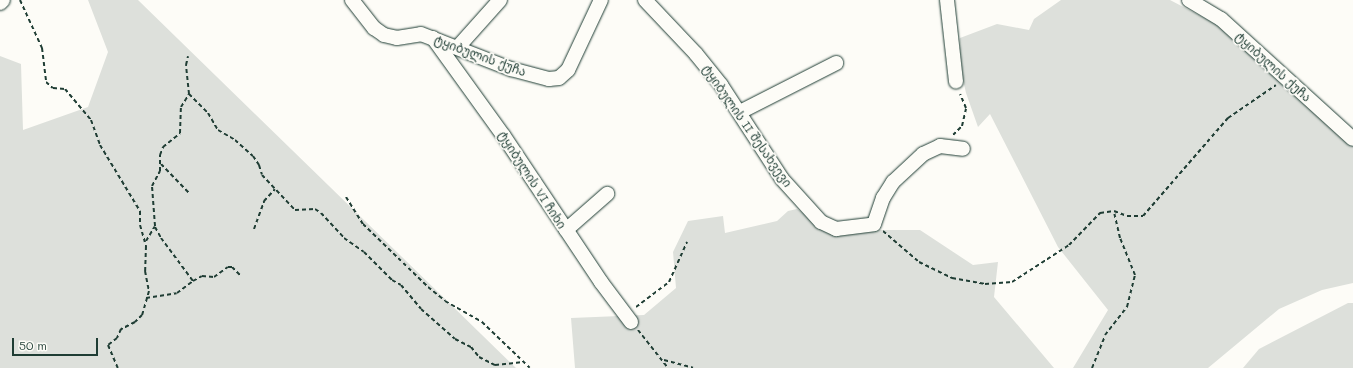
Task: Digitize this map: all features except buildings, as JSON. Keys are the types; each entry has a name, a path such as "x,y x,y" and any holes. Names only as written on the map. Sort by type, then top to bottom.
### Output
{"street":[{"path":"0,3 3,0"},
{"name":"ტყიბულის ქუჩა","path":"352,0 374,28 384,35 397,38 421,34 458,47 511,69 548,79 559,78 568,70 601,0"},
{"path":"458,47 500,0"},
{"name":"ტყიბულის II შესახვევი","path":"645,0 696,54 740,112 782,179 821,222 836,229 874,224"},
{"path":"947,0 956,82"},
{"name":"ტყიბულის ქუჩა","path":"1189,0 1222,19 1353,139"},
{"name":"ტყიბულის VI ჩიხი","path":"433,38 495,123 566,230 628,317"},
{"path":"740,112 836,63"},
{"path":"874,224 884,198 894,182 923,154 940,146 963,149"},
{"path":"566,230 607,194"}],"path":[{"path":"20,0 42,48 46,82 53,88 65,89 95,126 100,145 138,208 140,225 145,242 145,271 149,292 142,315 135,322 121,329 117,338 108,345 118,368"},
{"path":"188,56 186,65 189,94 181,107 180,133 163,147 160,155 160,171 152,186 155,226 161,238 193,280"},
{"path":"874,224 919,262 952,278 985,284 1012,282 1030,272 1069,245 1100,214 1114,211 1127,216 1143,216 1228,118 1286,79"},
{"path":"940,146 962,126 966,108 956,82"},
{"path":"189,94 208,112 218,130 235,140 252,156 259,165 262,175 295,210 308,211 315,208 344,238 364,252 392,280 401,285 421,309 460,343 471,347 479,358 496,365 523,362"},
{"path":"161,164 189,193"},
{"path":"254,229 264,201 275,189"},
{"path":"346,197 363,224 428,287 444,301 482,322 530,368"},
{"path":"1092,368 1105,335 1127,307 1135,275 1120,238 1114,211"},
{"path":"145,242 155,226"},
{"path":"668,368 664,360 628,317 669,282 687,242"},
{"path":"146,299 150,296 177,293 193,280 202,276 214,277 228,267 232,267 241,276"},
{"path":"664,360 693,368"}],"shaded area":[{"path":"88,0 138,0 516,368 0,368 0,56 21,64 23,130 88,107 108,52"},
{"path":"1061,0 1170,0 1216,24 1353,145 1353,283 1322,290 1279,309 1208,368 1073,368 1108,310 1058,247 990,114 978,127 966,93 959,62 960,38 997,24 1029,30 1034,19"},
{"path":"797,209 834,233 868,230 920,230 973,265 998,262 994,297 1054,368 575,368 571,318 644,315 676,288 673,252 688,221 723,216 725,233 777,221 788,211"},
{"path":"1348,303 1353,303 1353,368 1243,368 1259,349"}]}
